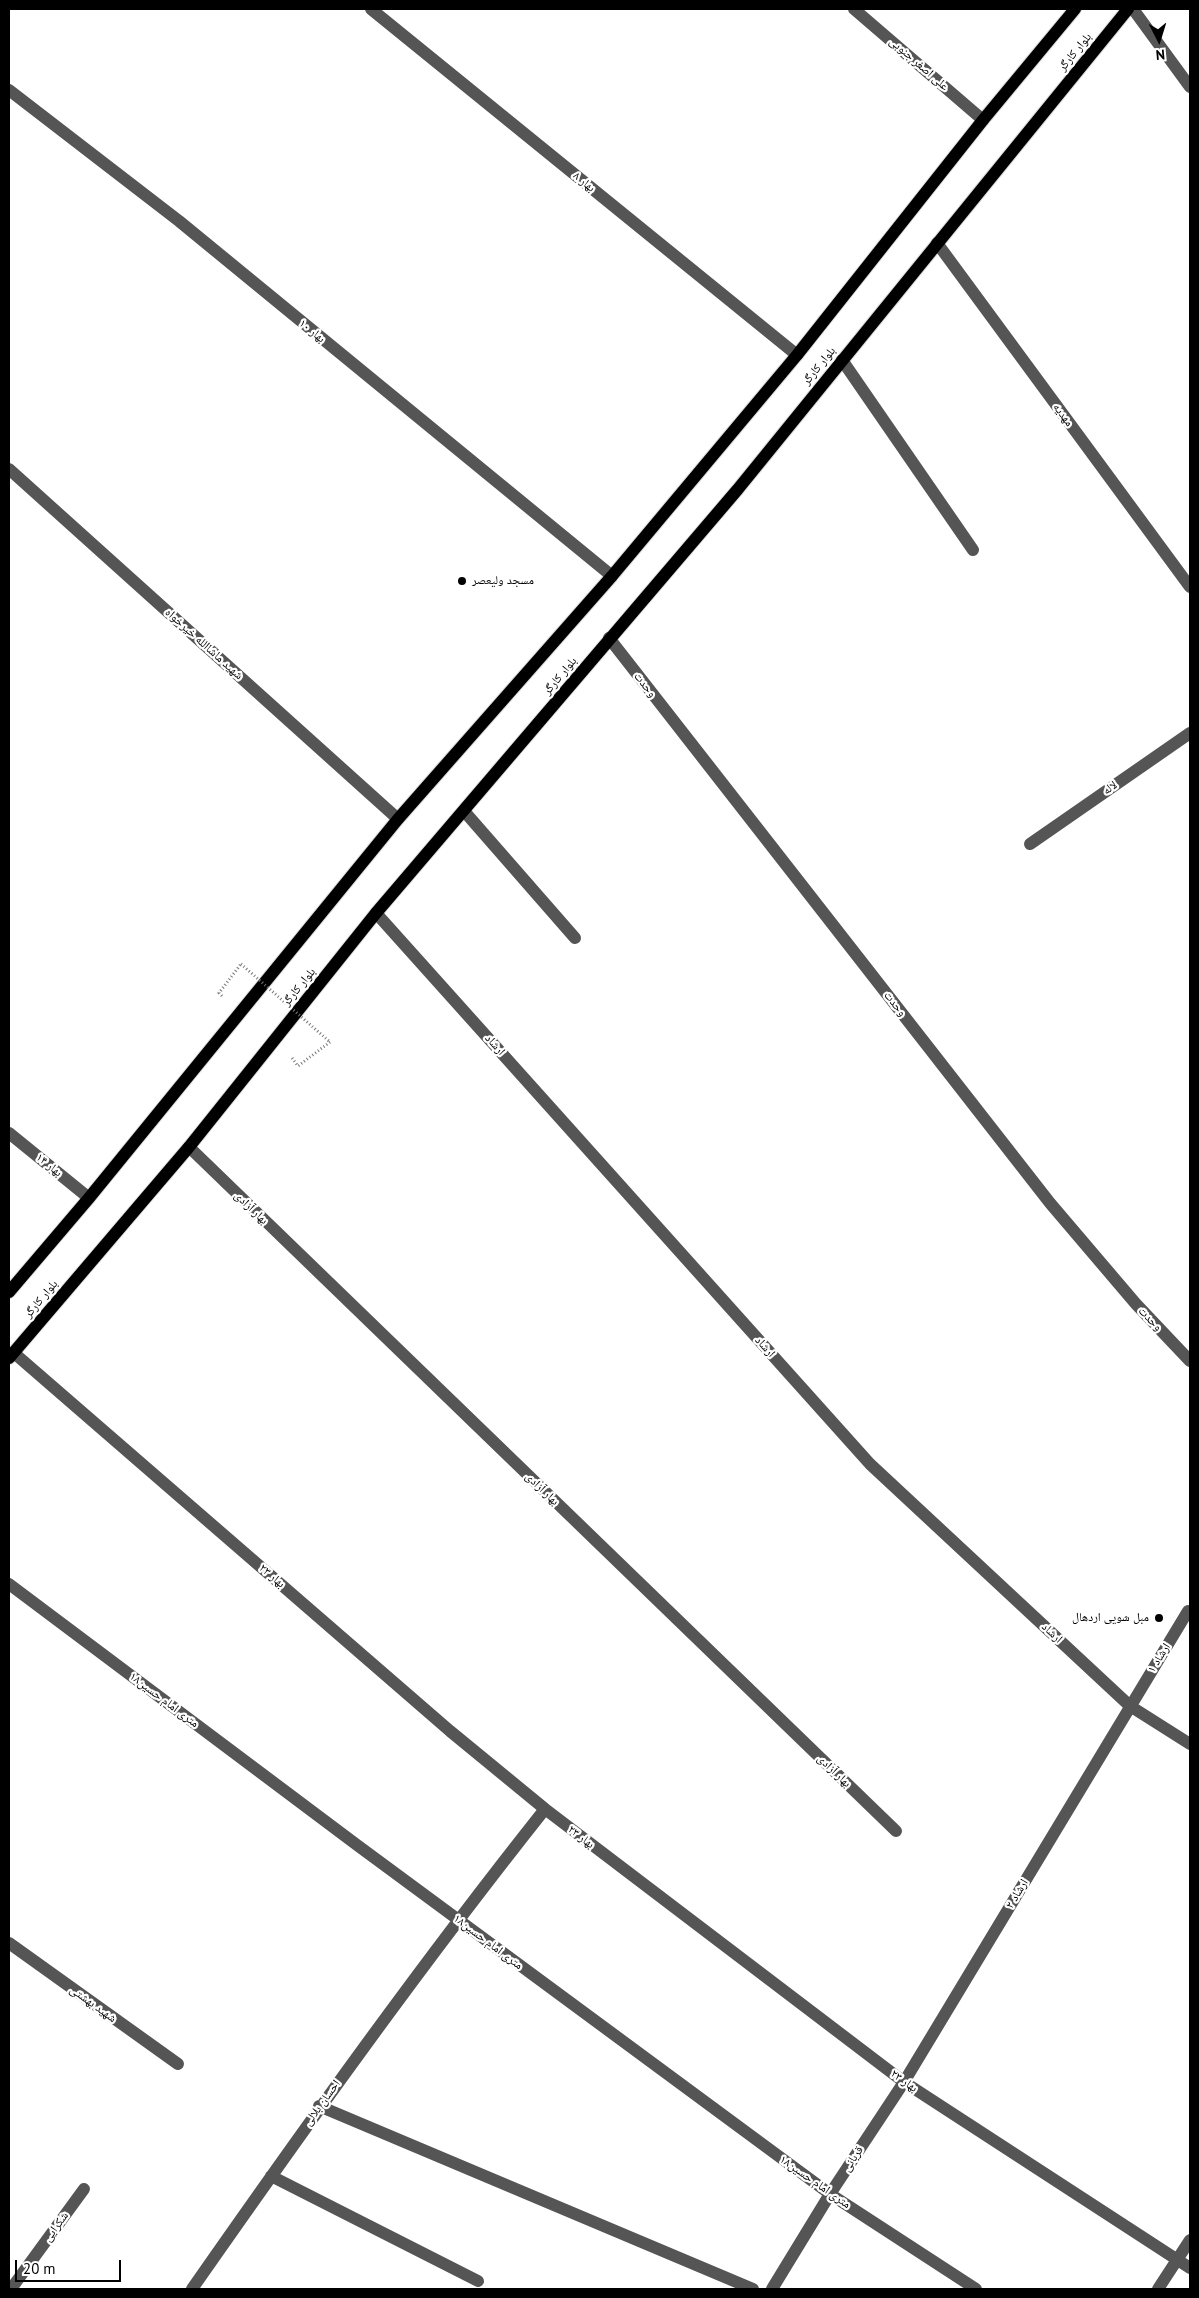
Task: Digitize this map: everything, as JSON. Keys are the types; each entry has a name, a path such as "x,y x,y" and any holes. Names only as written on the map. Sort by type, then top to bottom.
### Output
{"main road":[{"name":"بلوار کارگر","path":"9,1292 89,1198 398,819 612,576 797,355 983,120 1075,9"},
{"name":"بلوار کارگر","path":"11,1356 189,1147 376,913 738,489 1128,9"}],"street":[{"name":"بهار ۸","path":"371,9 797,355"},
{"name":"علی اصغر جنوبی","path":"854,9 983,120"},
{"path":"1134,9 1190,87"},
{"name":"بهار ۱۰","path":"9,90 179,221 612,576"},
{"name":"مهدیه","path":"937,243 1190,587"},
{"path":"842,360 973,550"},
{"name":"شهید ماشاالله خیرخواه","path":"9,469 398,819"},
{"name":"وحدت","path":"609,638 1050,1203 1136,1304 1190,1361"},
{"name":"لاله","path":"1030,844 1190,733"},
{"path":"464,811 575,938"},
{"name":"ارشاد","path":"376,913 870,1464 1130,1706 1190,1744"},
{"name":"بهار ۱۴","path":"9,1132 89,1198"},
{"name":"بهار آزادی","path":"189,1147 896,1831"},
{"name":"بهار ۲۳","path":"11,1356 545,1809 904,2082 1190,2268"},
{"name":"۱۸متری امام حسین","path":"9,1584 457,1919 830,2194 976,2289"},
{"name":"ارشاد ۱","path":"1130,1706 1188,1611"},
{"name":"ارشاد ۲","path":"904,2082 1130,1706"},
{"name":"احسان بلالی","path":"192,2289 319,2106 457,1919 545,1809"},
{"name":"شهید بهشتی","path":"9,1943 178,2064"},
{"name":"قربانی","path":"772,2289 830,2194 904,2082"},
{"path":"319,2106 753,2289"},
{"path":"271,2176 478,2281"},
{"name":"شکرایی","path":"11,2289 84,2189"},
{"path":"1158,2289 1190,2240"}],"path":[{"path":"219,993 241,964 330,1042 298,1066"}],"place":[{"name":"مسجد ولیعصر","path":"462,581"},
{"name":"مبل شویی اردهال","path":"1159,1618"}]}
